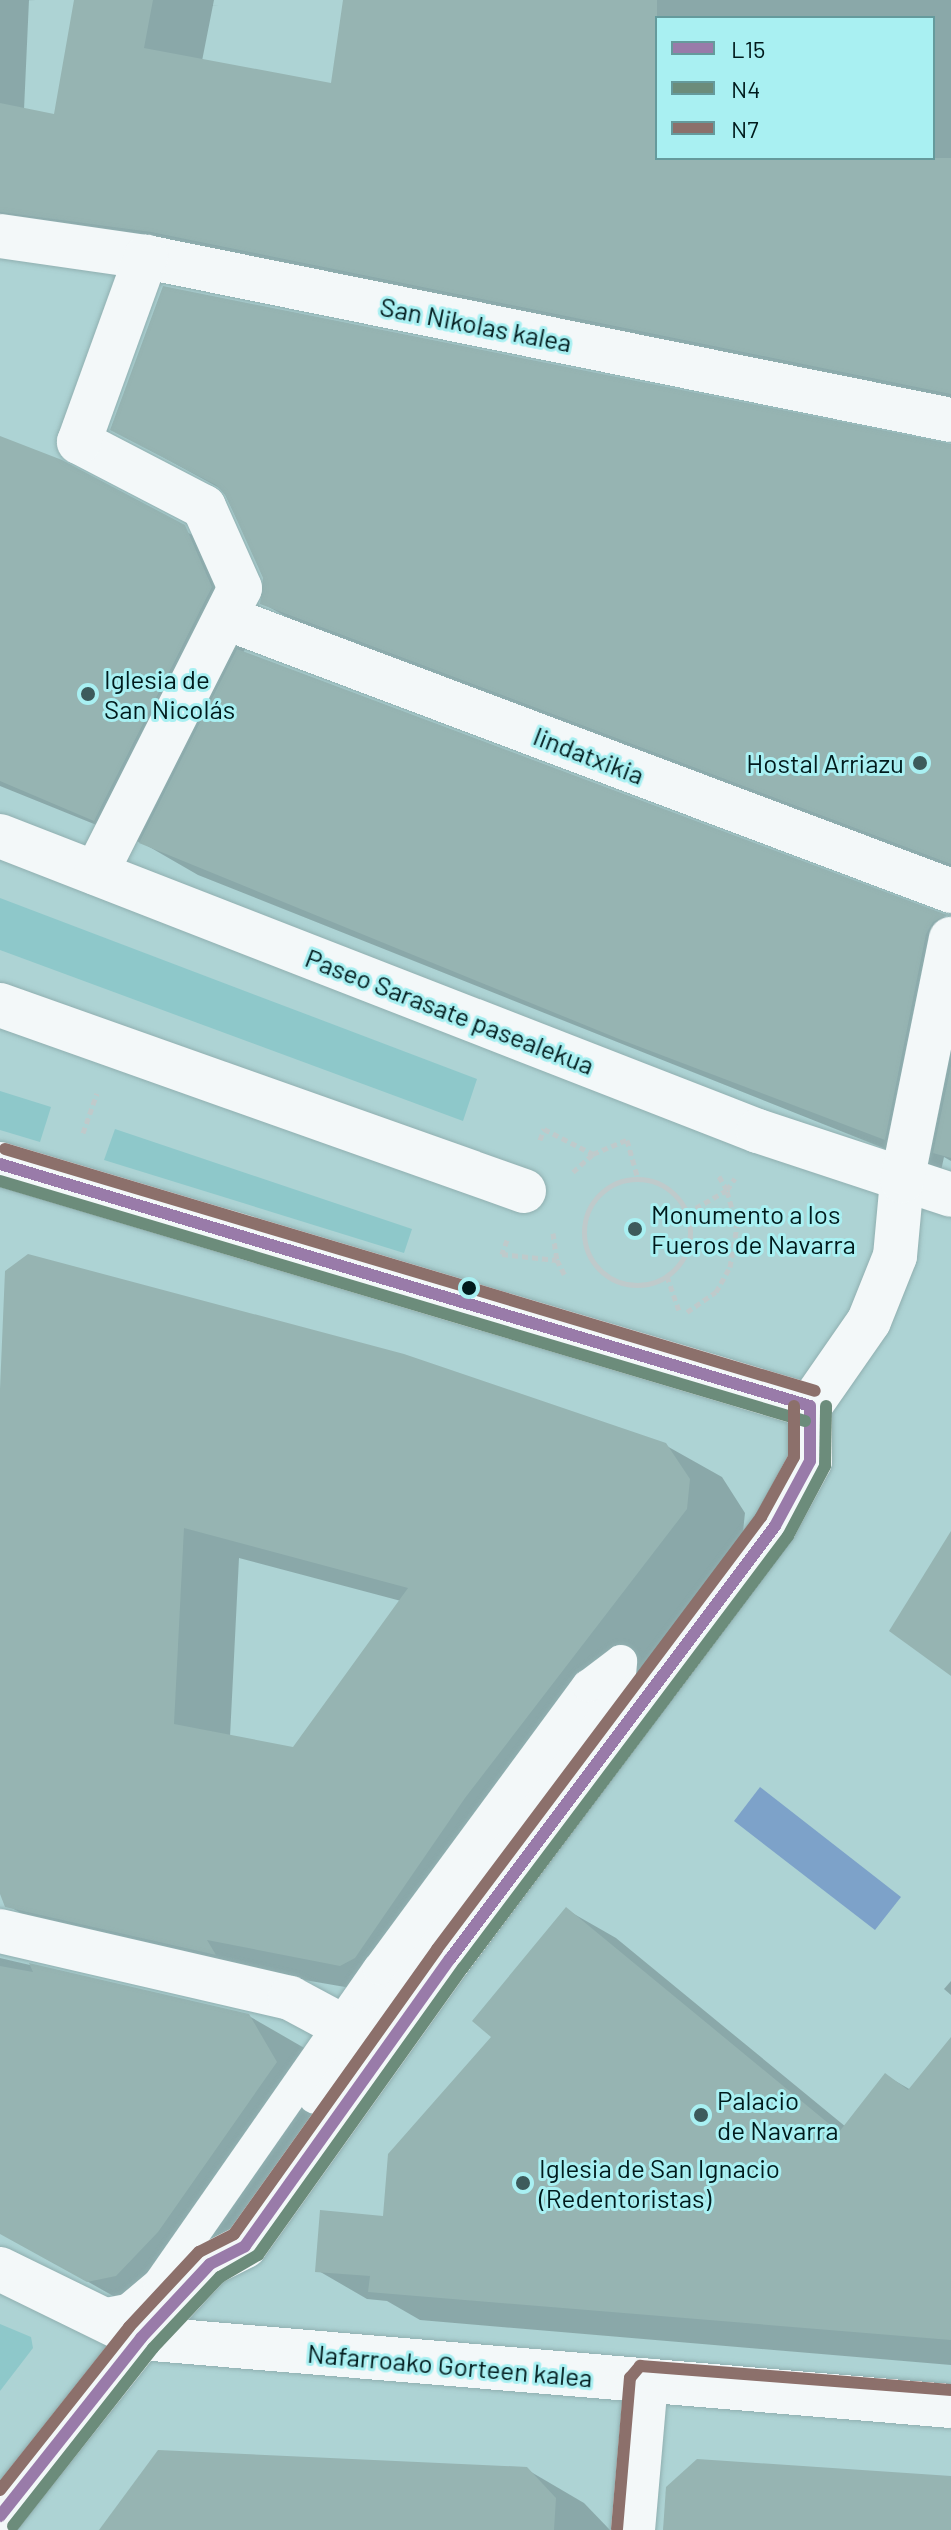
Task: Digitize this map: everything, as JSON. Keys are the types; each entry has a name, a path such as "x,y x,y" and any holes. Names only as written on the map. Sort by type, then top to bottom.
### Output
{"street":[{"name":"San Nikolas kalea","path":"0,236 159,260 951,420"},
{"path":"104,857 240,588 204,507 79,442 159,260"},
{"name":"Iindatxikia","path":"226,618 951,891"},
{"name":"Paseo Sarasate pasealekua","path":"0,836 104,857 758,1131 951,1195"},
{"path":"0,2516 141,2338 210,2264 245,2246 450,1959 775,1526 810,1461 810,1406 869,1321 895,1256 902,1181 951,939"},
{"path":"0,1005 524,1191"},
{"path":"0,1164 810,1406"},
{"path":"0,1931 290,1998 350,2031"},
{"path":"0,2269 141,2338"},
{"name":"Nafarroako Gorteen kalea","path":"141,2338 951,2406"},
{"path":"633,2530 646,2381"}],"lane":[{"path":"96,2316 128,2310 159,2284 350,2031 619,1686 621,1661 588,1686 350,2031 216,2232 210,2264"}],"path":[{"path":"80,1140 113,1047"},
{"path":"569,1283 557,1260 502,1254 544,1129 593,1154 627,1140 638,1139"},
{"path":"627,1140 638,1179"},
{"path":"671,1319 681,1316 716,1292 730,1267 737,1226 727,1190 708,1164"},
{"path":"687,1213 727,1190 740,1170"},
{"path":"638,1179 667,1188 687,1213 688,1248 667,1276 638,1285 622,1283 607,1276 586,1247 584,1230 596,1198 622,1181 638,1179"},
{"path":"667,1276 681,1316"}],"shaded area":[{"path":"0,898 477,1079 463,1121 0,950"},
{"path":"0,1091 51,1107 40,1142 0,1130"},
{"path":"115,1129 412,1229 404,1253 104,1160"},
{"path":"760,1787 901,1897 875,1930 734,1821"},
{"path":"0,2324 31,2337 33,2348 0,2391"}],"building":[{"path":"74,0 153,0 144,48 331,83 343,0 657,0 655,160 951,158 951,394 151,232 0,212 0,103 54,114"},
{"path":"163,286 951,444 951,864 260,604 263,578 226,496 216,485 110,430"},
{"name":"Iglesia de San Nicolás","path":"0,436 62,460 185,525 212,587 94,821 0,781"},
{"path":"237,649 947,915 933,922 926,934 885,1140 619,1039 139,843"},
{"path":"951,1065 951,1158 933,1153"},
{"path":"28,1254 404,1354 666,1443 690,1479 687,1509 465,1798 355,1958 340,1966 207,1940 216,1955 5,1907 0,1894 0,1389 5,1271","holes":["184,1528 408,1588 293,1747 174,1724"]},
{"path":"951,1531 951,1676 889,1631"},
{"name":"Palacio de Navarra","path":"566,1907 839,2132 885,2073 908,2090 951,2037 951,2340 368,2292 370,2276 315,2272 320,2210 383,2216 388,2154 491,2037 472,2021"},
{"path":"29,1963 249,2014 277,2062 158,2232 116,2276 87,2282 0,2234 0,1966 33,1972"},
{"path":"158,2450 527,2467 556,2498 554,2530 99,2530"},
{"path":"697,2459 951,2476 951,2530 663,2530 666,2487"}],"transit line":[{"name":"N7","path":"5,1149 815,1391"},
{"name":"L15","path":"0,1164 810,1406"},
{"name":"N4","path":"0,1181 805,1421"},
{"name":"N7","path":"0,2490 129,2327 199,2252 234,2234 437,1949 761,1517 794,1457 794,1406"},
{"name":"L15","path":"0,2516 141,2338 210,2264 245,2246 450,1959 775,1526 810,1461 810,1406"},
{"name":"N4","path":"13,2526 153,2348 220,2277 258,2255 463,1968 788,1536 825,1466 826,1406"},
{"name":"N7","path":"617,2529 630,2378 640,2366 951,2390"}],"place":[{"name":"Iglesia de San Nicolás","path":"88,694"},
{"name":"Hostal Arriazu","path":"920,763"},
{"name":"Monumento a los Fueros de Navarra","path":"635,1229"},
{"name":"Palacio de Navarra","path":"701,2115"},
{"name":"Iglesia de San Ignacio (Redentoristas)","path":"523,2183"}]}
